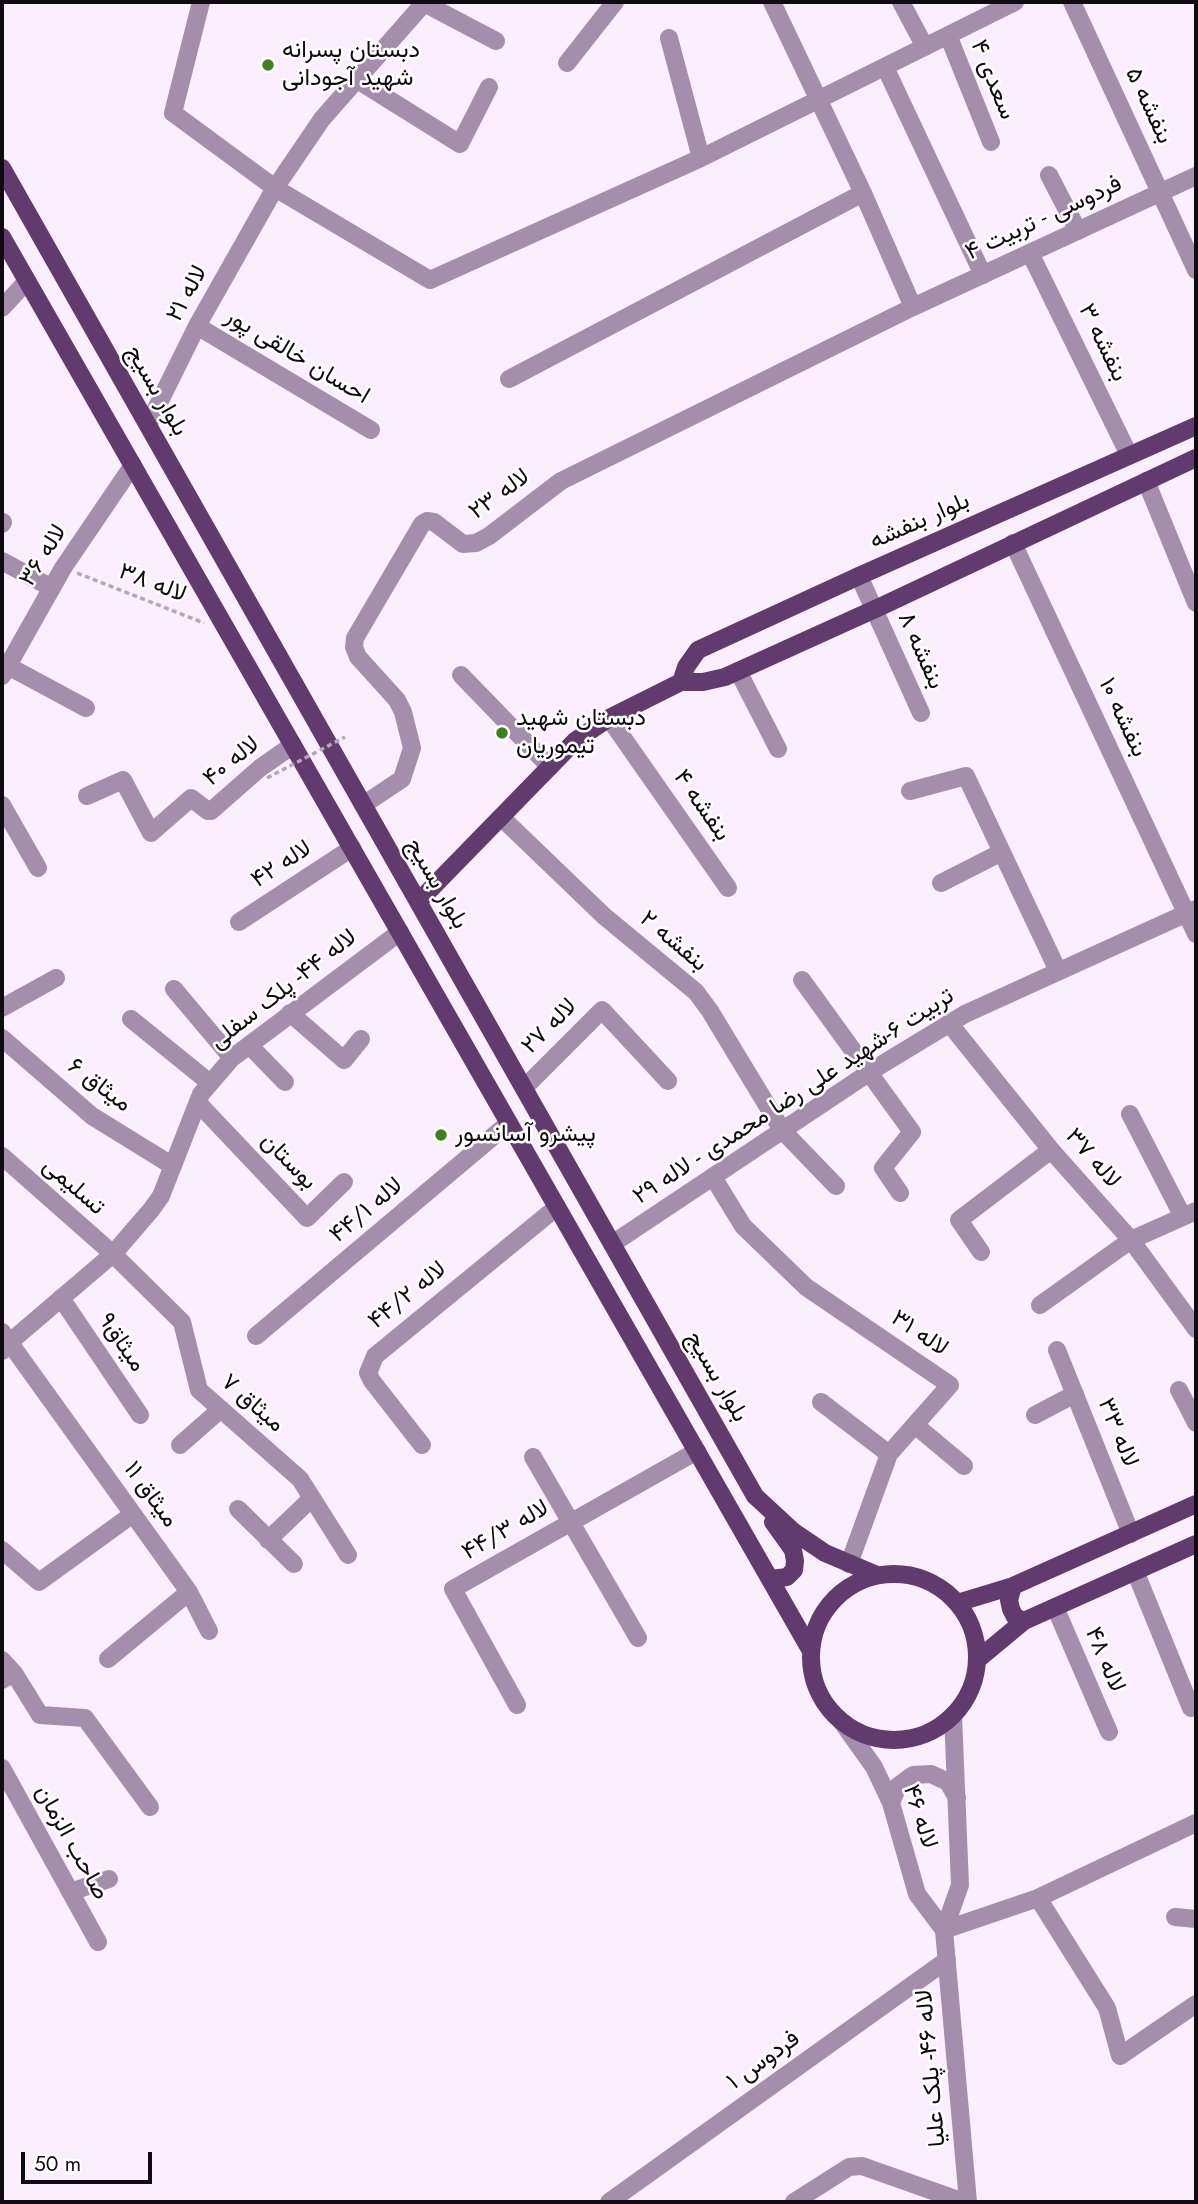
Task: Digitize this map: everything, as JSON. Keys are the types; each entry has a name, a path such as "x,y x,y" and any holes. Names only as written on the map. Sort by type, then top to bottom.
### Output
{"main road":[{"name":"بلوار بسیج","path":"2,168 755,1496 794,1532 825,1553 877,1575"},
{"path":"2,237 811,1651"},
{"name":"بلوار بنفشه","path":"681,682 686,667 698,650 1196,426"},
{"path":"418,902 575,741 610,718 681,682 703,682 725,677 1196,458"},
{"path":"755,1496 793,1550 794,1570 787,1577 771,1579"},
{"path":"957,1603 1013,1586 1196,1504"},
{"path":"977,1660 1024,1621 1196,1544"},
{"path":"899,1574 921,1578 941,1588 957,1603 968,1620 975,1639 977,1660 974,1680 966,1699 953,1715 934,1730 911,1738 887,1740 863,1734 842,1722 824,1702 813,1678 811,1651 817,1625 831,1602 852,1585 877,1575 899,1574"},
{"path":"1013,1586 1009,1600 1011,1609 1015,1618 1024,1621"}],"street":[{"path":"201,2 173,113 275,188 430,279 701,158 1015,2"},
{"path":"424,2 496,41"},
{"name":"لاله ۲۱","path":"148,425 197,326 275,188 315,129 424,2"},
{"path":"567,63 615,2"},
{"path":"772,2 863,193 913,307"},
{"path":"901,2 925,47"},
{"name":"بنفشه ۵","path":"1072,2 1196,270"},
{"name":"سعدی ۴","path":"948,35 990,142"},
{"path":"669,38 701,158"},
{"path":"885,66 983,275"},
{"path":"356,79 460,144 489,87"},
{"path":"1049,175 1078,231"},
{"name":"فردوسی - تربیت ۴","path":"913,307 1196,176"},
{"path":"509,379 863,193"},
{"name":"بنفشه ۳","path":"1030,253 1129,456"},
{"path":"2,308 27,281"},
{"name":"لاله ۲۳","path":"363,804 402,779 412,748 403,712 397,700 358,657 354,647 355,638 422,524 427,521 434,522 463,544 476,543 561,481 913,307"},
{"name":"احسان خالقی پور","path":"197,326 371,430"},
{"name":"لاله ۳۶","path":"5,671 63,568 133,465"},
{"path":"1146,481 1196,603"},
{"name":"بنفشه ۱۰","path":"1013,543 1191,911 1196,934"},
{"path":"2,561 52,588"},
{"name":"بنفشه ۸","path":"859,576 921,713"},
{"path":"5,671 86,708"},
{"path":"738,671 778,749"},
{"path":"461,675 550,767"},
{"name":"بنفشه ۴","path":"610,718 728,888"},
{"name":"لاله ۴۰","path":"87,796 123,780 151,833 191,798 211,811 260,768 293,745"},
{"path":"910,791 966,776 1058,971"},
{"path":"2,805 38,868"},
{"name":"بنفشه ۲","path":"502,818 604,916 696,992 782,1129 836,1185"},
{"name":"لاله ۴۲","path":"239,922 352,848"},
{"path":"941,883 1002,852"},
{"name":"تربیت ۶-شهید علی رضا محمدی - لاله ۲۹","path":"612,1244 782,1129 949,1023 1191,911"},
{"name":"لاله ۴۴- پلک سفلی","path":"4,1342 113,1254 161,1196 201,1094 232,1058 400,932"},
{"path":"2,1009 56,978"},
{"path":"802,980 912,1132 883,1168 900,1193"},
{"path":"174,989 232,1058"},
{"name":"لاله ۲۷","path":"524,1088 602,1010 668,1081"},
{"path":"290,1013 344,1060 361,1039"},
{"path":"131,1019 210,1083"},
{"name":"لاله ۳۷","path":"949,1023 1051,1150 1131,1240 1195,1326"},
{"name":"میثاق ۶","path":"2,1038 92,1116 173,1166"},
{"path":"249,1045 285,1082"},
{"name":"بوستان","path":"198,1103 307,1218 344,1182"},
{"path":"1040,1305 1131,1240 1189,1214 1130,1114"},
{"name":"لاله ۴۴/۱","path":"256,1336 509,1123"},
{"path":"981,1252 959,1220 1051,1150"},
{"name":"تسلیمی","path":"2,1156 113,1254"},
{"name":"لاله ۳۱","path":"712,1177 743,1226 806,1287 950,1385 889,1454 849,1564"},
{"name":"لاله ۴۴/۲","path":"422,1446 372,1381 368,1373 374,1356 557,1207"},
{"name":"میثاق ۷","path":"113,1254 182,1322 199,1390 300,1479 348,1555"},
{"name":"میثاق۹","path":"61,1298 141,1415"},
{"name":"میثاق ۱۱","path":"4,1342 189,1592 209,1631"},
{"name":"لاله ۳۳","path":"1057,1350 1131,1534"},
{"path":"1179,1390 1196,1423"},
{"path":"1035,1415 1075,1394"},
{"path":"821,1402 889,1454"},
{"path":"180,1445 221,1409"},
{"path":"915,1425 964,1466"},
{"name":"لاله ۴۴/۳","path":"517,1705 453,1589 697,1451"},
{"path":"533,1457 638,1638"},
{"path":"268,1540 312,1498"},
{"path":"238,1509 294,1564"},
{"path":"2,1550 39,1582 133,1514"},
{"path":"1135,1571 1191,1708"},
{"path":"108,1659 189,1592"},
{"name":"لاله ۴۸","path":"1055,1607 1109,1732"},
{"path":"6,1671 40,1716 85,1718 150,1807"},
{"path":"944,1930 960,1885 953,1715"},
{"name":"لاله ۴۶","path":"842,1722 874,1767 891,1803 918,1894 944,1930"},
{"name":"صاحب الزمان","path":"2,1768 98,1942"},
{"path":"891,1803 898,1786 913,1775 931,1774 948,1782 957,1798"},
{"path":"944,1930 1038,1899 1196,1823"},
{"path":"70,1892 109,1879"},
{"path":"1038,1899 1108,2008 1120,2056 1196,2004"},
{"path":"1175,1917 1196,1919"},
{"name":"لاله ۴۶- پلک علیا","path":"944,1930 966,2202"},
{"name":"فردوس ۱","path":"609,2202 947,1959"},
{"path":"794,2202 849,2166 862,2166 966,2202"}],"path":[{"name":"لاله ۳۸","path":"63,568 228,632"},
{"path":"267,778 345,737"}],"place":[{"name":"دبستان پسرانه شهید آجودانی","path":"268,65"},
{"name":"دبستان شهید تیموریان","path":"502,733"},
{"name":"پیشرو آسانسور","path":"441,1135"}]}
